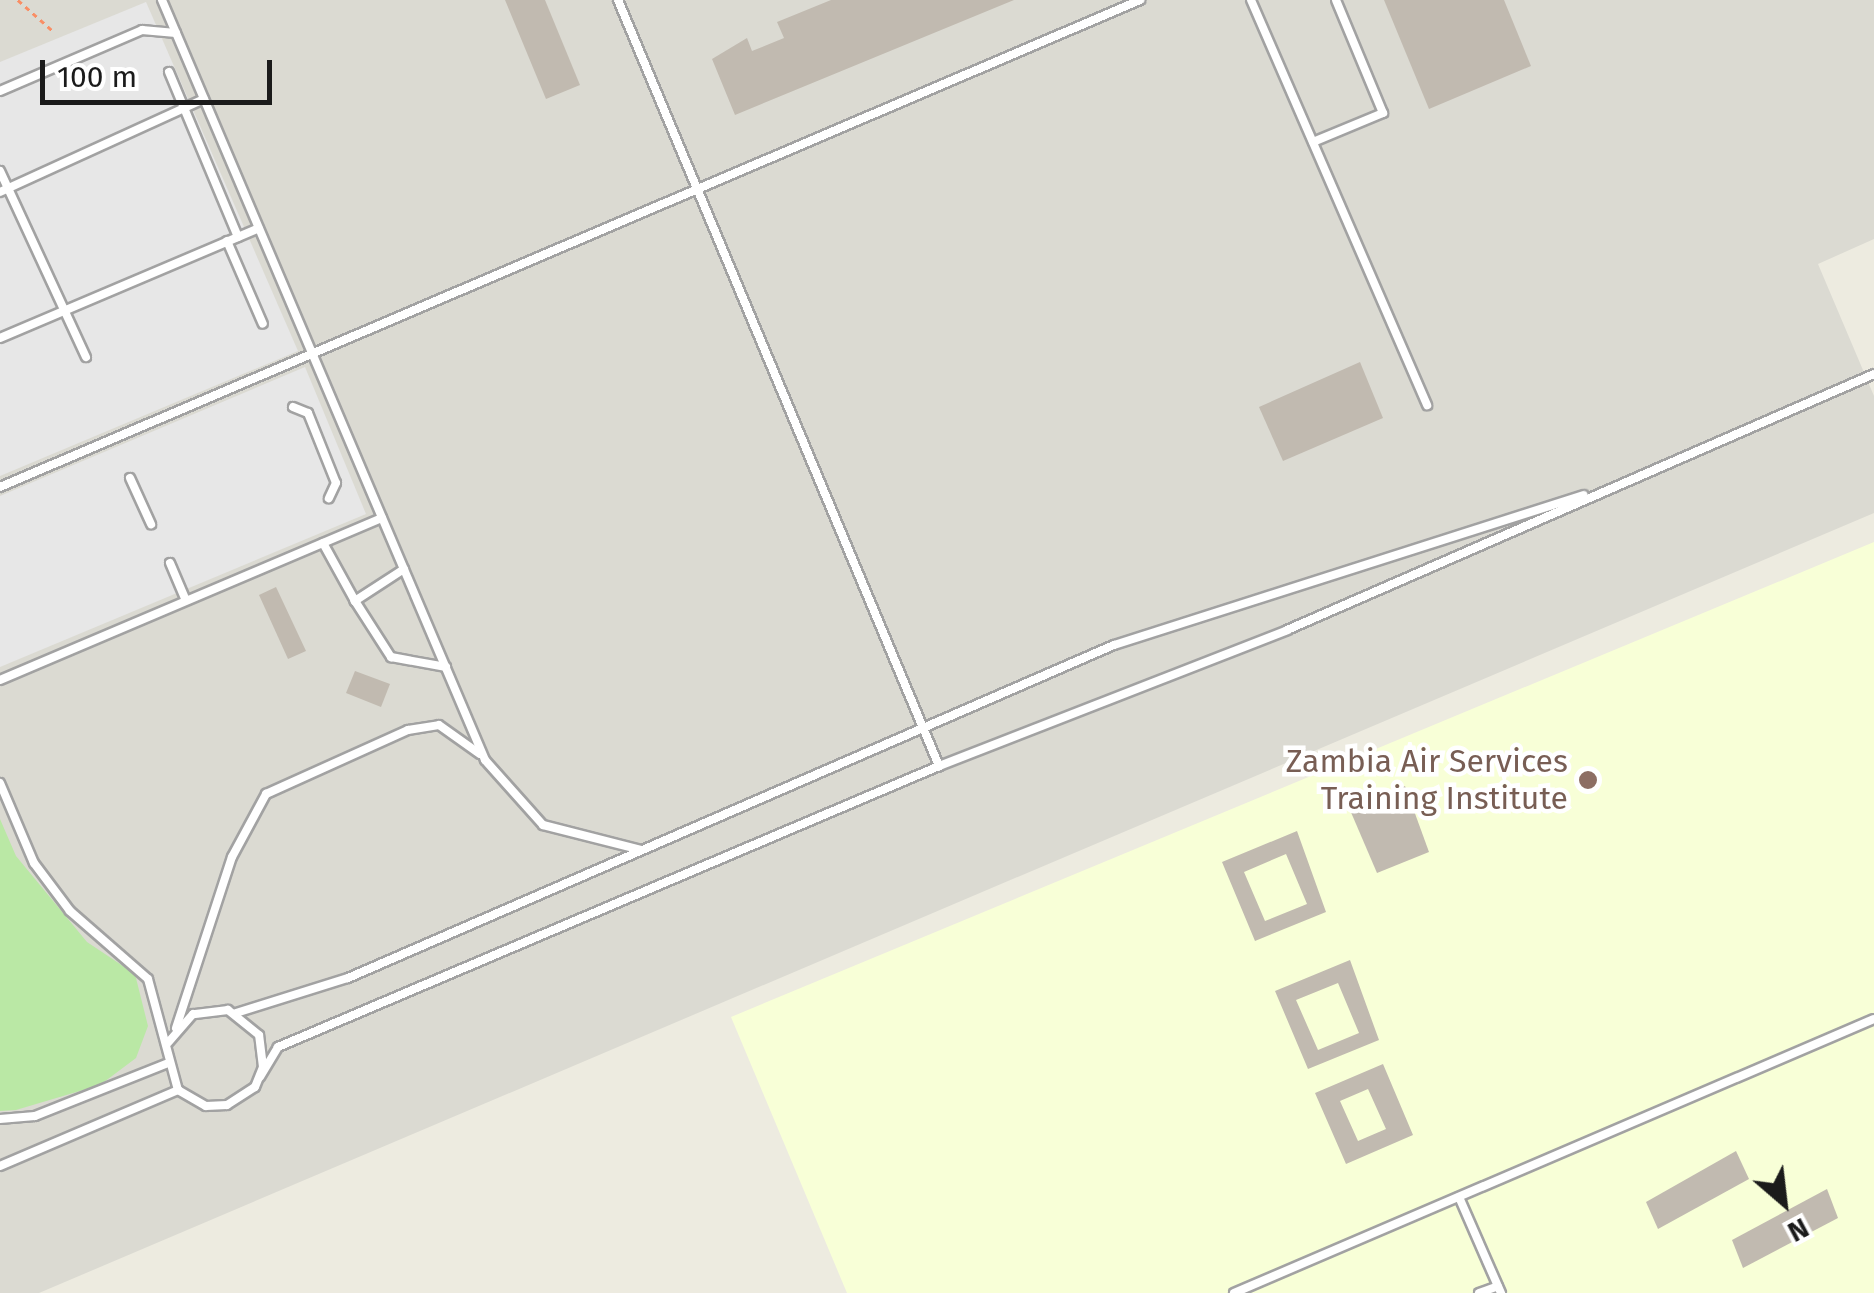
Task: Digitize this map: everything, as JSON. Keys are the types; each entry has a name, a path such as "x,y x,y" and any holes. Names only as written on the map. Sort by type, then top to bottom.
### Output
{"lane":[{"path":"162,0 484,760"},
{"path":"618,0 694,191 938,766"},
{"path":"0,487 1140,0"},
{"path":"1251,0 1427,405"},
{"path":"1313,142 1383,113 1336,0"},
{"path":"0,91 142,30 176,32"},
{"path":"169,72 238,237"},
{"path":"4,190 204,99"},
{"path":"0,172 4,190 86,357"},
{"path":"0,338 259,228"},
{"path":"227,241 263,324"},
{"path":"0,782 34,862 70,910 148,978 168,1043 166,1064 178,1090 217,1107 238,1101 260,1077 278,1047 938,766 1287,630 1874,374"},
{"path":"293,408 308,412 336,483 329,498"},
{"path":"176,1028 203,1010 236,1013 348,978 920,725 1114,645 1644,473"},
{"path":"130,478 151,524"},
{"path":"0,680 382,518"},
{"path":"323,543 391,657 446,667"},
{"path":"170,563 185,599"},
{"path":"355,601 404,569"},
{"path":"168,1043 232,857 266,794 408,730 451,730 543,825 641,850"},
{"path":"236,1013 259,1035 260,1077"},
{"path":"1234,1293 1874,1019"},
{"path":"0,1119 34,1116 166,1064"},
{"path":"0,1166 178,1090"},
{"path":"1458,1197 1499,1289 1479,1293"}],"path":[{"path":"18,0 53,31"}],"shaded area":[{"path":"0,0 1874,0 1874,239 1818,264 1874,396 1874,513 39,1293 0,1293"},
{"path":"146,2 298,351 0,476 0,62"},
{"path":"305,367 366,514 0,667 0,496"},
{"name":"Zambia Air Services Training Institute","path":"1874,542 1874,1293 847,1293 731,1017"}],"green space":[{"path":"0,819 16,856 87,942 135,974 148,1026 136,1058 100,1085 16,1110 0,1111"}],"building":[{"path":"505,0 545,0 580,85 546,99"},
{"path":"831,0 1014,0 735,115 712,59 747,38 752,51 784,38 777,22"},
{"path":"1384,0 1504,0 1531,66 1429,109"},
{"path":"1360,362 1383,418 1283,461 1259,407"},
{"path":"276,587 306,651 288,659 259,595"},
{"path":"355,671 390,684 381,707 346,693"},
{"path":"1405,786 1429,852 1377,873 1350,810"},
{"path":"1297,831 1326,912 1255,941 1222,862","holes":["1286,854 1307,904 1265,921 1244,872"]},
{"path":"1350,960 1379,1040 1308,1069 1275,991","holes":["1338,983 1359,1033 1318,1050 1296,1000"]},
{"path":"1383,1064 1413,1135 1346,1164 1315,1093","holes":["1368,1089 1386,1129 1358,1141 1340,1101"]},
{"path":"1736,1151 1749,1179 1658,1229 1646,1202"},
{"path":"1827,1189 1838,1218 1743,1268 1732,1240"}],"place":[{"name":"Zambia Air Services Training Institute","path":"1588,780"}]}
